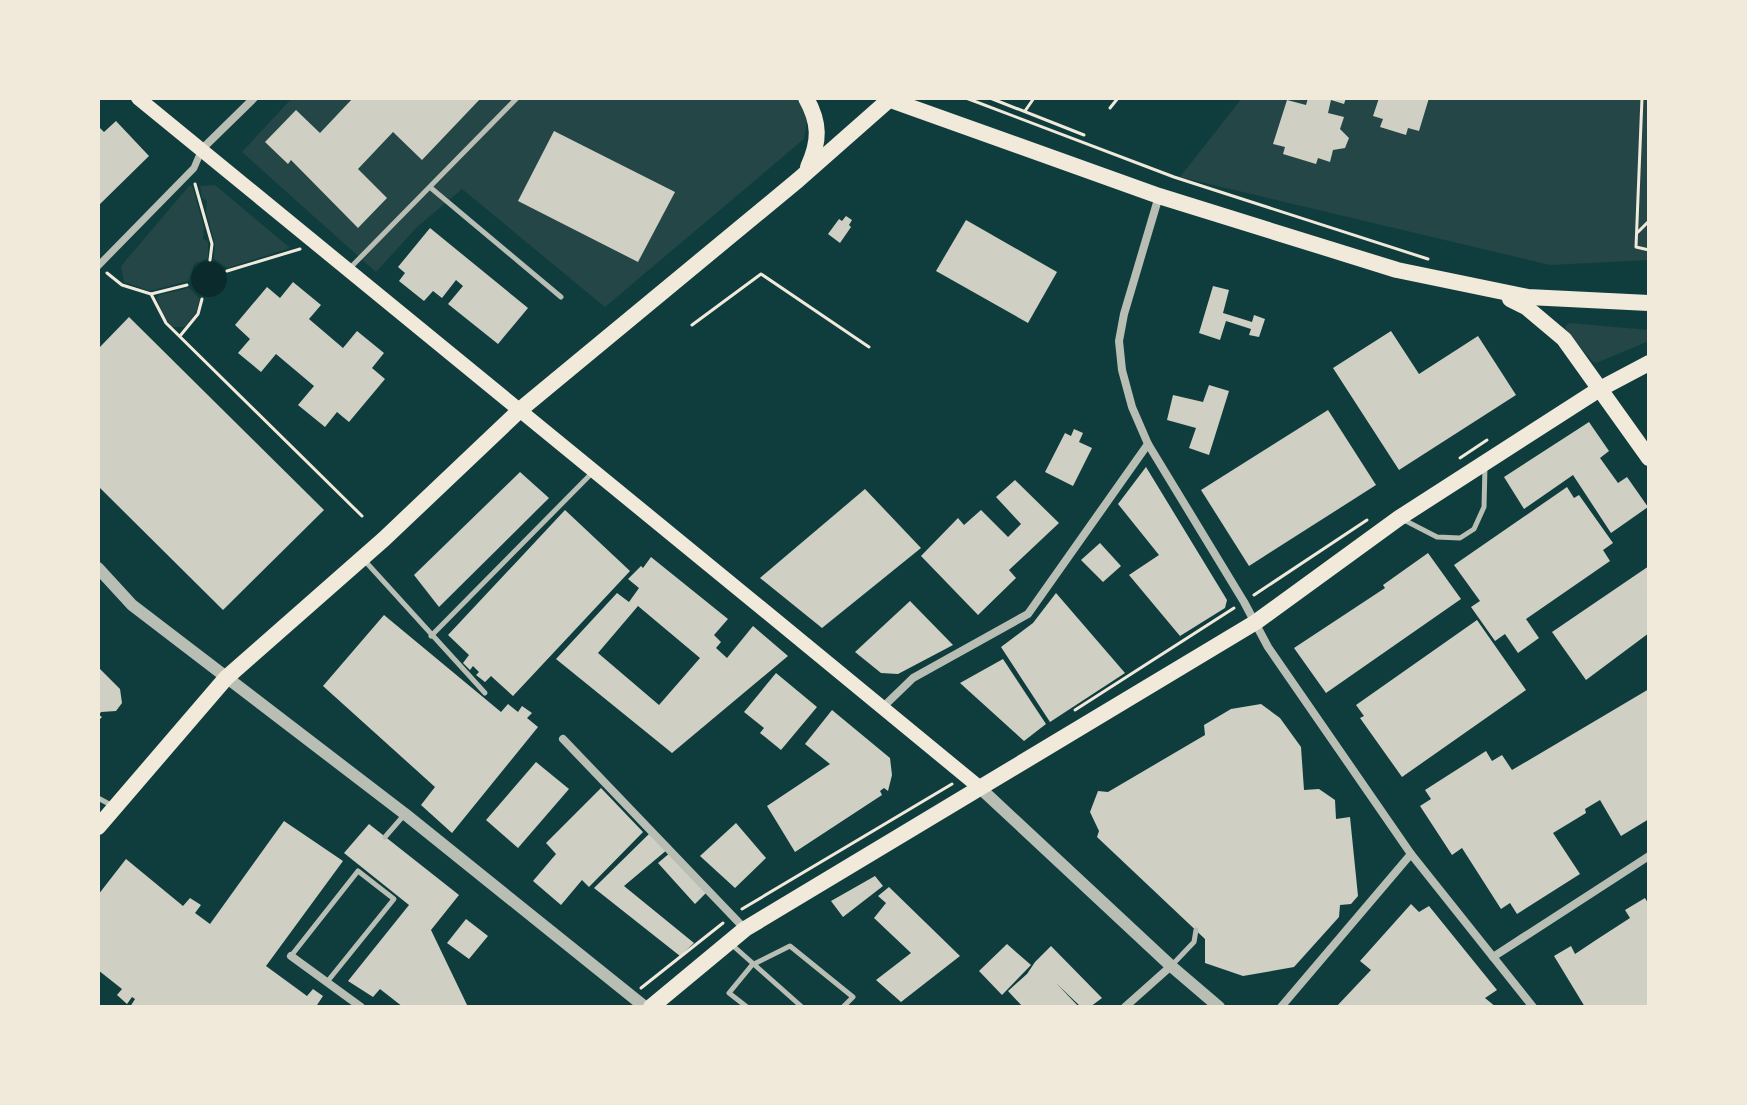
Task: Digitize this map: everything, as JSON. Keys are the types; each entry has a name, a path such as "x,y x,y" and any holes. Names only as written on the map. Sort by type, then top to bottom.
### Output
{"main road":[{"path":"138,98 596,469 881,709 979,787"},
{"path":"804,175 816,149 816,123 806,98"},
{"path":"98,827 226,678 362,558 521,409 804,175 888,99 1159,196 1397,270 1528,297 1649,303"},
{"path":"1470,287 1513,300 1547,323 1575,353 1598,390 1649,458"},
{"path":"651,1007 745,929 1256,622 1399,518 1598,390 1649,363"}],"street":[{"path":"98,266 194,168 202,149 254,98"},
{"path":"1159,196 1119,341 1132,407 1148,444 1268,647 1411,854 1533,1007"},
{"path":"881,709 913,678 1028,614 1148,444"},
{"path":"98,568 132,605 405,814 645,1007"},
{"path":"563,739 745,929"},
{"path":"979,787 1219,1007"},
{"path":"1281,1007 1411,854"},
{"path":"1493,957 1649,856"},
{"path":"291,956 361,1007"},
{"path":"1125,1007 1171,966"}],"lane":[{"path":"349,269 517,98"},
{"path":"431,188 561,297"},
{"path":"1399,518 1437,537 1460,538 1467,534 1474,529 1484,507 1485,463"},
{"path":"431,636 596,469"},
{"path":"362,558 485,693"},
{"path":"98,798 114,806"},
{"path":"385,837 405,814"},
{"path":"291,956 359,868 394,899 327,982"},
{"path":"1171,966 1194,942 1196,930"},
{"path":"728,941 802,1007"},
{"path":"747,1007 729,993 752,965 790,946 853,997 843,1007"}],"path":[{"path":"966,98 1174,177 1438,261"},
{"path":"990,98 1084,135"},
{"path":"1025,111 1034,98"},
{"path":"1110,108 1118,98"},
{"path":"1642,98 1636,247 1649,250"},
{"path":"194,168 212,244 210,260"},
{"path":"1637,233 1649,221"},
{"path":"227,271 319,244"},
{"path":"98,266 122,285 151,294 187,285"},
{"path":"692,325 761,274 869,347"},
{"path":"151,294 166,323 362,516"},
{"path":"180,336 198,314 202,299"},
{"path":"1461,458 1499,433"},
{"path":"1069,714 1375,515"},
{"path":"631,996 733,916 965,776"}],"shaded area":[{"path":"292,98 799,98 808,117 804,139 605,307 462,189 416,228 376,272 242,152"},
{"path":"1242,98 1649,98 1649,260 1550,265 1180,177"},
{"path":"190,185 204,228 203,239 208,241 208,258 194,264 188,281 150,291 124,282 121,266"},
{"path":"215,185 290,248 227,268 214,259 215,244 206,212 207,201 202,198 200,186"},
{"path":"209,261 222,266 227,279 222,292 209,297 196,292 191,279 196,266"},
{"path":"189,288 200,299 196,312 185,327 172,327 162,313 157,298"},
{"path":"1569,323 1649,330 1649,341 1596,363 1566,330"}],"building":[{"path":"353,98 481,98 422,160 393,132 358,169 387,198 358,228 291,160 288,164 265,142 296,110 320,133"},
{"path":"1308,98 1346,98 1344,104 1331,100 1328,113 1344,117 1340,129 1349,138 1345,148 1333,150 1330,162 1318,158 1316,164 1283,154 1285,147 1273,144 1287,100 1306,105"},
{"path":"1379,98 1429,98 1419,131 1408,128 1406,135 1380,127 1383,119 1373,116"},
{"path":"116,121 149,156 98,206 98,126 104,132"},
{"path":"554,131 675,192 638,262 518,201"},
{"path":"846,216 852,220 851,227 840,243 828,234 839,219 842,221"},
{"path":"966,220 1057,272 1028,323 936,271"},
{"path":"430,228 528,308 498,344 448,304 463,286 456,280 442,298 433,291 424,301 399,281 405,273 398,267"},
{"path":"293,282 321,305 309,319 343,348 357,331 384,353 372,368 385,379 349,422 337,412 325,427 298,405 314,386 276,354 261,372 238,353 250,339 235,325 267,287 280,298"},
{"path":"1213,286 1229,290 1223,313 1252,322 1254,315 1265,319 1259,337 1249,335 1251,329 1226,321 1220,340 1199,333"},
{"path":"129,317 324,510 223,610 98,486 98,349"},
{"path":"1391,331 1419,374 1478,336 1516,395 1399,470 1333,368"},
{"path":"1209,385 1229,391 1209,455 1189,448 1196,428 1167,420 1173,395 1203,402"},
{"path":"1328,410 1376,485 1249,566 1201,490"},
{"path":"1589,422 1609,451 1600,458 1618,483 1627,477 1648,507 1611,533 1573,475 1524,509 1504,477"},
{"path":"1074,429 1083,433 1079,442 1092,448 1073,486 1045,472 1065,433 1071,436"},
{"path":"1146,467 1227,600 1225,608 1180,636 1129,575 1159,555 1118,504"},
{"path":"520,472 549,498 439,607 414,575"},
{"path":"1015,480 1059,523 1009,570 1016,578 978,615 921,556 958,518 964,525 981,510 1008,537 1021,524 996,497"},
{"path":"1567,487 1574,498 1579,495 1613,543 1603,550 1610,561 1526,619 1539,638 1518,653 1505,634 1495,641 1471,607 1480,601 1454,565"},
{"path":"865,489 921,548 822,628 760,578"},
{"path":"565,510 630,571 513,696 491,676 485,682 476,675 479,672 473,666 470,670 463,663 469,655 448,635"},
{"path":"1100,543 1121,566 1103,582 1081,560"},
{"path":"1428,553 1461,599 1326,693 1294,648 1385,588 1383,585"},
{"path":"651,557 728,619 714,635 721,642 716,648 727,658 753,626 788,656 672,753 556,659 617,593 629,602 639,588 628,579 641,566 643,568","holes":["638,606 700,658 659,705 598,653"]},
{"path":"1649,566 1649,633 1586,680 1552,632"},
{"path":"1056,593 1125,673 1050,722 1001,647 1033,623"},
{"path":"910,601 953,645 898,674 881,673 855,652"},
{"path":"384,615 501,712 508,704 518,712 522,706 532,713 527,718 538,727 452,833 421,805 435,787 323,686"},
{"path":"1477,620 1526,690 1402,777 1360,718 1364,716 1356,705"},
{"path":"1003,659 1046,724 1024,741 960,683"},
{"path":"98,667 120,689 122,703 116,711 101,712 99,715 102,717 98,721"},
{"path":"776,673 817,707 781,750 760,733 764,728 744,712"},
{"path":"1649,689 1649,819 1621,836 1600,800 1585,809 1586,813 1553,833 1580,874 1517,914 1510,903 1501,909 1462,848 1452,855 1420,806 1431,799 1425,790 1486,751 1492,761 1502,755 1512,770"},
{"path":"1261,704 1280,718 1301,747 1304,790 1319,789 1335,800 1336,819 1350,817 1358,896 1351,904 1340,905 1339,917 1294,967 1243,976 1205,963 1205,939 1097,837 1099,831 1090,812 1098,791 1108,792 1205,735 1204,725 1231,709"},
{"path":"832,710 890,758 892,775 888,791 884,788 880,791 882,795 795,852 767,806 830,764 805,744"},
{"path":"536,762 569,789 518,848 486,820"},
{"path":"601,788 643,832 589,887 582,880 561,905 533,881 556,854 546,843"},
{"path":"284,821 343,861 266,966 307,996 313,989 323,996 317,1005 320,1007 130,1007 135,999 132,997 127,1004 117,995 122,989 98,970 98,895 126,859 183,906 190,898 201,905 195,913 210,924"},
{"path":"736,823 766,858 735,888 700,856"},
{"path":"369,824 459,895 431,930 468,1007 403,1007 380,989 373,997 348,981 409,905 344,853"},
{"path":"650,833 668,849 624,886 694,943 680,956 594,888"},
{"path":"671,852 707,892 695,904 658,863"},
{"path":"875,876 883,886 843,917 831,901"},
{"path":"889,887 960,956 901,1002 876,980 911,953 874,918 886,903 878,896"},
{"path":"1645,898 1649,905 1649,1007 1585,1007 1554,956 1571,946 1575,954 1630,918 1625,910"},
{"path":"1411,904 1419,912 1429,906 1497,990 1485,998 1496,1007 1336,1007 1371,970 1360,961"},
{"path":"466,919 488,936 469,959 447,943"},
{"path":"1007,944 1031,965 1002,995 979,971"},
{"path":"1051,946 1102,998 1090,1007 1081,1007 1056,983 1079,1007 1023,1007 1008,991"}]}
